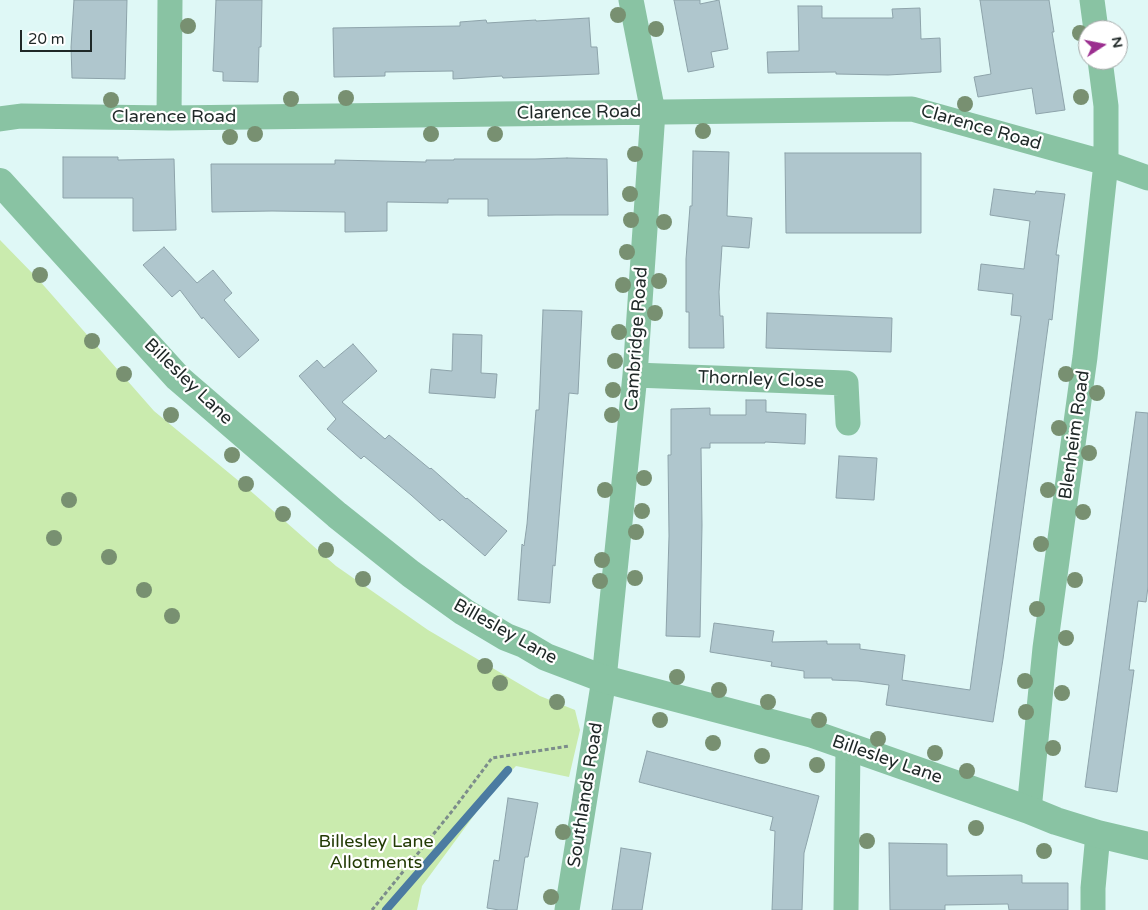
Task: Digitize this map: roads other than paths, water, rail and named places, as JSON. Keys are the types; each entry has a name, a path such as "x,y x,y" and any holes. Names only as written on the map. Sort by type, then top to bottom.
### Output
{"street":[{"path":"169,118 170,0"},
{"name":"Cambridge Road","path":"604,679 635,375 653,112 631,0"},
{"path":"1092,0 1095,20"},
{"name":"Blenheim Road","path":"1029,810 1045,648 1086,357 1106,163 1106,106 1101,70"},
{"name":"Clarence Road","path":"0,119 21,116 169,118 912,108 1106,163 1148,178"},
{"name":"Billesley Lane","path":"0,182 178,378 337,515 411,574 464,612 506,637 524,644 546,658 604,679 813,734 1056,821 1098,834 1148,846"},
{"name":"Thornley Close","path":"635,375 846,383 848,423"},
{"name":"Southlands Road","path":"567,910 604,679"},
{"path":"846,910 848,747"},
{"path":"1093,910 1098,834"}],"waterway":[{"path":"386,910 508,770"}],"park label":[{"name":"Billesley Lane Allotments","path":"376,852"}]}
